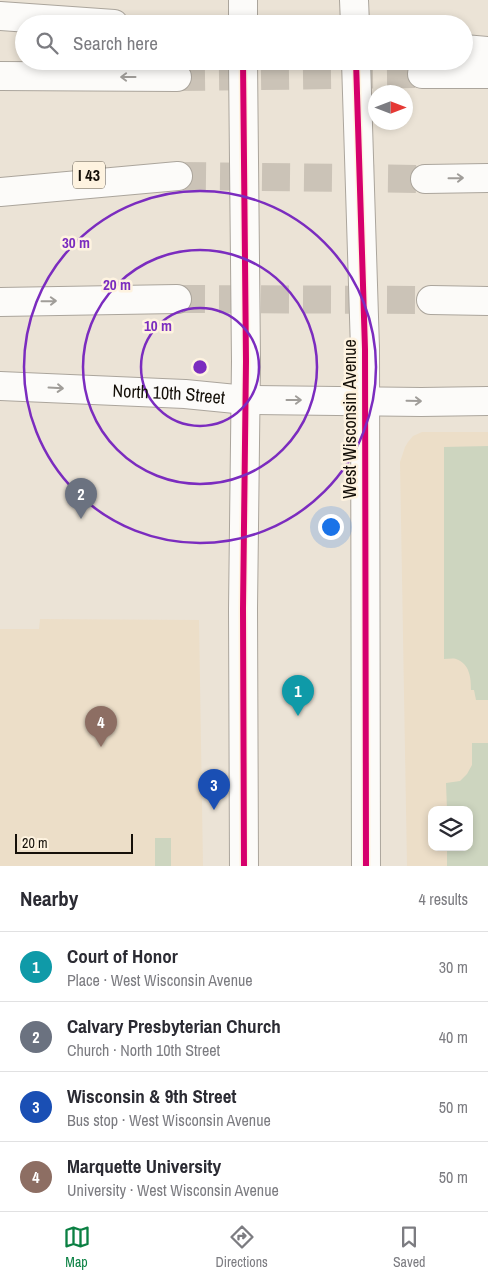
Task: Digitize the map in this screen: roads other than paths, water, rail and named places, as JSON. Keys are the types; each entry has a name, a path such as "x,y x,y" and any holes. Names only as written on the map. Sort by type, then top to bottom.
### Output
{"main road":[{"path":"243,0 243,15"},
{"path":"354,0 355,15"},
{"path":"0,16 15,17"},
{"path":"473,50 488,51"},
{"path":"243,70 246,361 243,599 244,866"},
{"name":"West Wisconsin Avenue","path":"356,70 366,401 366,866"},
{"path":"422,74 488,74"},
{"path":"0,76 177,77"},
{"name":"I 43","path":"0,173 178,176 0,192"},
{"path":"425,179 488,178"},
{"path":"0,302 177,299"},
{"path":"432,300 480,300"},
{"name":"North 10th Street","path":"0,386 185,394 246,400 488,401"}],"tunnel":[{"path":"177,77 422,74"},
{"path":"178,176 425,179"},
{"path":"177,299 431,300"}],"place":[{"name":"Calvary Presbyterian Church","path":"81,519"},
{"name":"Court of Honor","path":"298,716"},
{"name":"Marquette University","path":"101,747"},
{"name":"Wisconsin & 9th Street","path":"214,810"}]}
